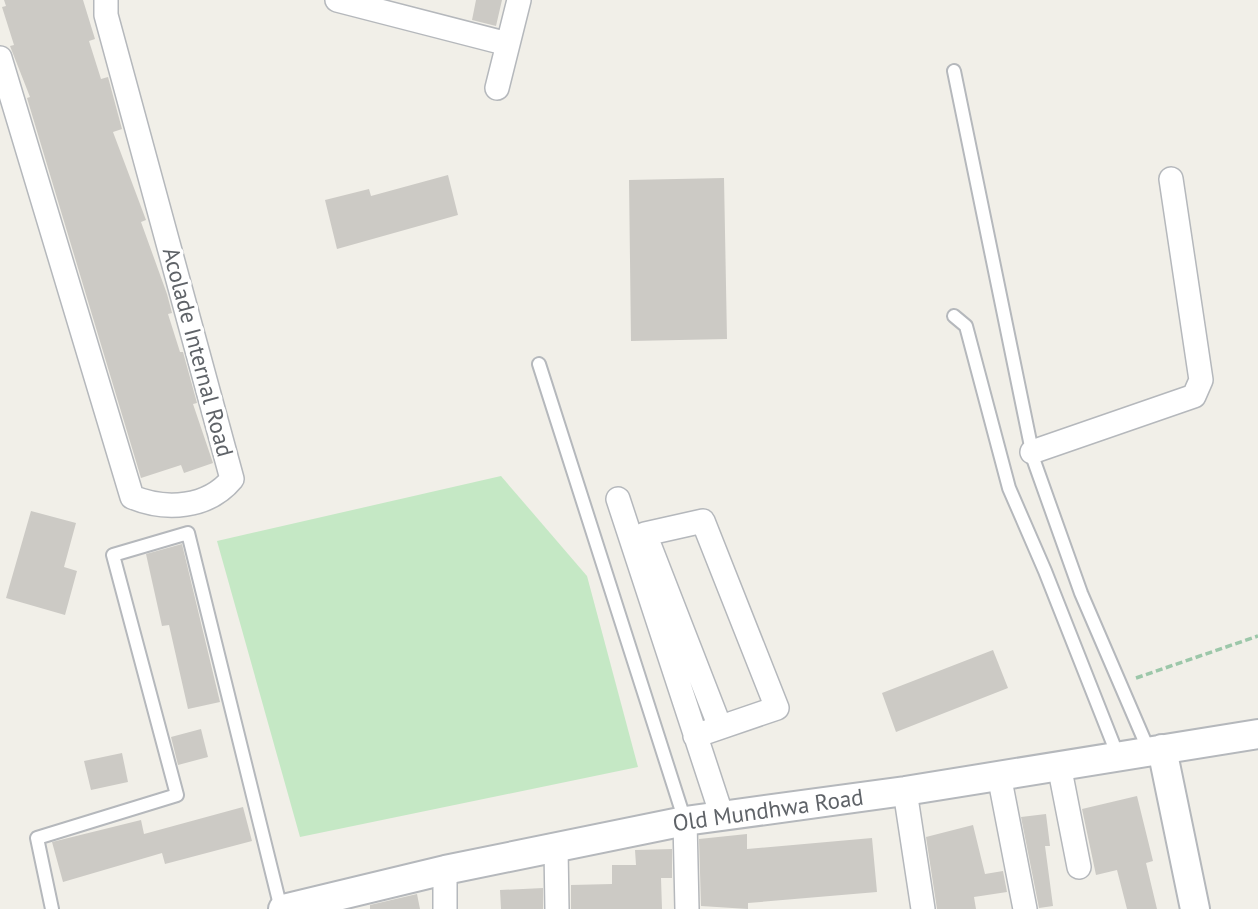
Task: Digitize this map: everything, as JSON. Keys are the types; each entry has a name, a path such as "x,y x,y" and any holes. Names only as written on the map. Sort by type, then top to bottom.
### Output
{"street":[{"name":"Acolade Internal Road","path":"0,58 132,497 155,507 191,503 220,494 232,479 106,15 106,0"},
{"path":"337,0 508,44"},
{"path":"497,88 519,0"},
{"path":"1032,452 1194,396 1201,380 1171,179"},
{"path":"618,499 722,816"},
{"path":"695,736 777,708 703,522 645,534 720,727"},
{"name":"Old Mundhwa Road","path":"282,909 337,903 445,870 685,821 905,791 1258,734"},
{"path":"1156,750 1195,909"},
{"path":"1059,765 1079,867"},
{"path":"999,775 1024,909"},
{"path":"905,791 923,909"},
{"path":"685,821 687,909"},
{"path":"556,848 557,909"},
{"path":"445,870 445,909"}],"lane":[{"path":"954,71 1032,452 1055,528 1121,683 1156,750"},
{"path":"954,316 966,326 1009,488 1118,756"},
{"path":"539,364 685,821"},
{"path":"52,909 37,838 177,796 113,555 188,533 282,909"}],"path":[{"path":"1121,683 1258,636"}],"green space":[{"path":"501,476 587,576 638,767 300,837 217,541"}],"building":[{"path":"4,0 83,0 95,39 89,41 101,79 108,77 122,129 113,132 146,220 141,222 167,294 172,313 168,314 180,352 183,352 197,403 193,404 213,463 184,473 181,465 141,478 27,98 30,97 10,46 14,45 2,7 6,6"},
{"path":"476,0 502,0 496,26 472,20"},
{"path":"448,175 458,215 337,249 325,200 369,189 371,196"},
{"path":"724,178 727,339 631,341 629,180"},
{"path":"31,511 76,523 64,567 77,571 65,615 6,598"},
{"path":"182,544 220,702 188,709 169,625 162,626 146,554"},
{"path":"993,650 1008,688 896,732 882,693"},
{"path":"201,729 208,757 178,765 171,737"},
{"path":"122,753 128,782 91,790 84,761"},
{"path":"1137,796 1153,861 1146,863 1157,909 1127,909 1117,870 1096,875 1082,809"},
{"path":"243,807 252,841 165,864 162,853 63,882 52,842 141,820 144,834"},
{"path":"1046,814 1050,846 1045,846 1053,906 1039,908 1021,817"},
{"path":"973,825 985,874 1003,871 1007,892 974,897 976,909 937,909 926,837"},
{"path":"747,834 747,849 872,838 877,892 748,903 748,909 701,906 699,839"},
{"path":"672,849 672,878 661,878 662,909 571,909 571,885 612,884 612,865 636,865 635,850"},
{"path":"543,888 543,909 501,909 500,890"},
{"path":"417,894 420,909 370,909 370,905"}]}
